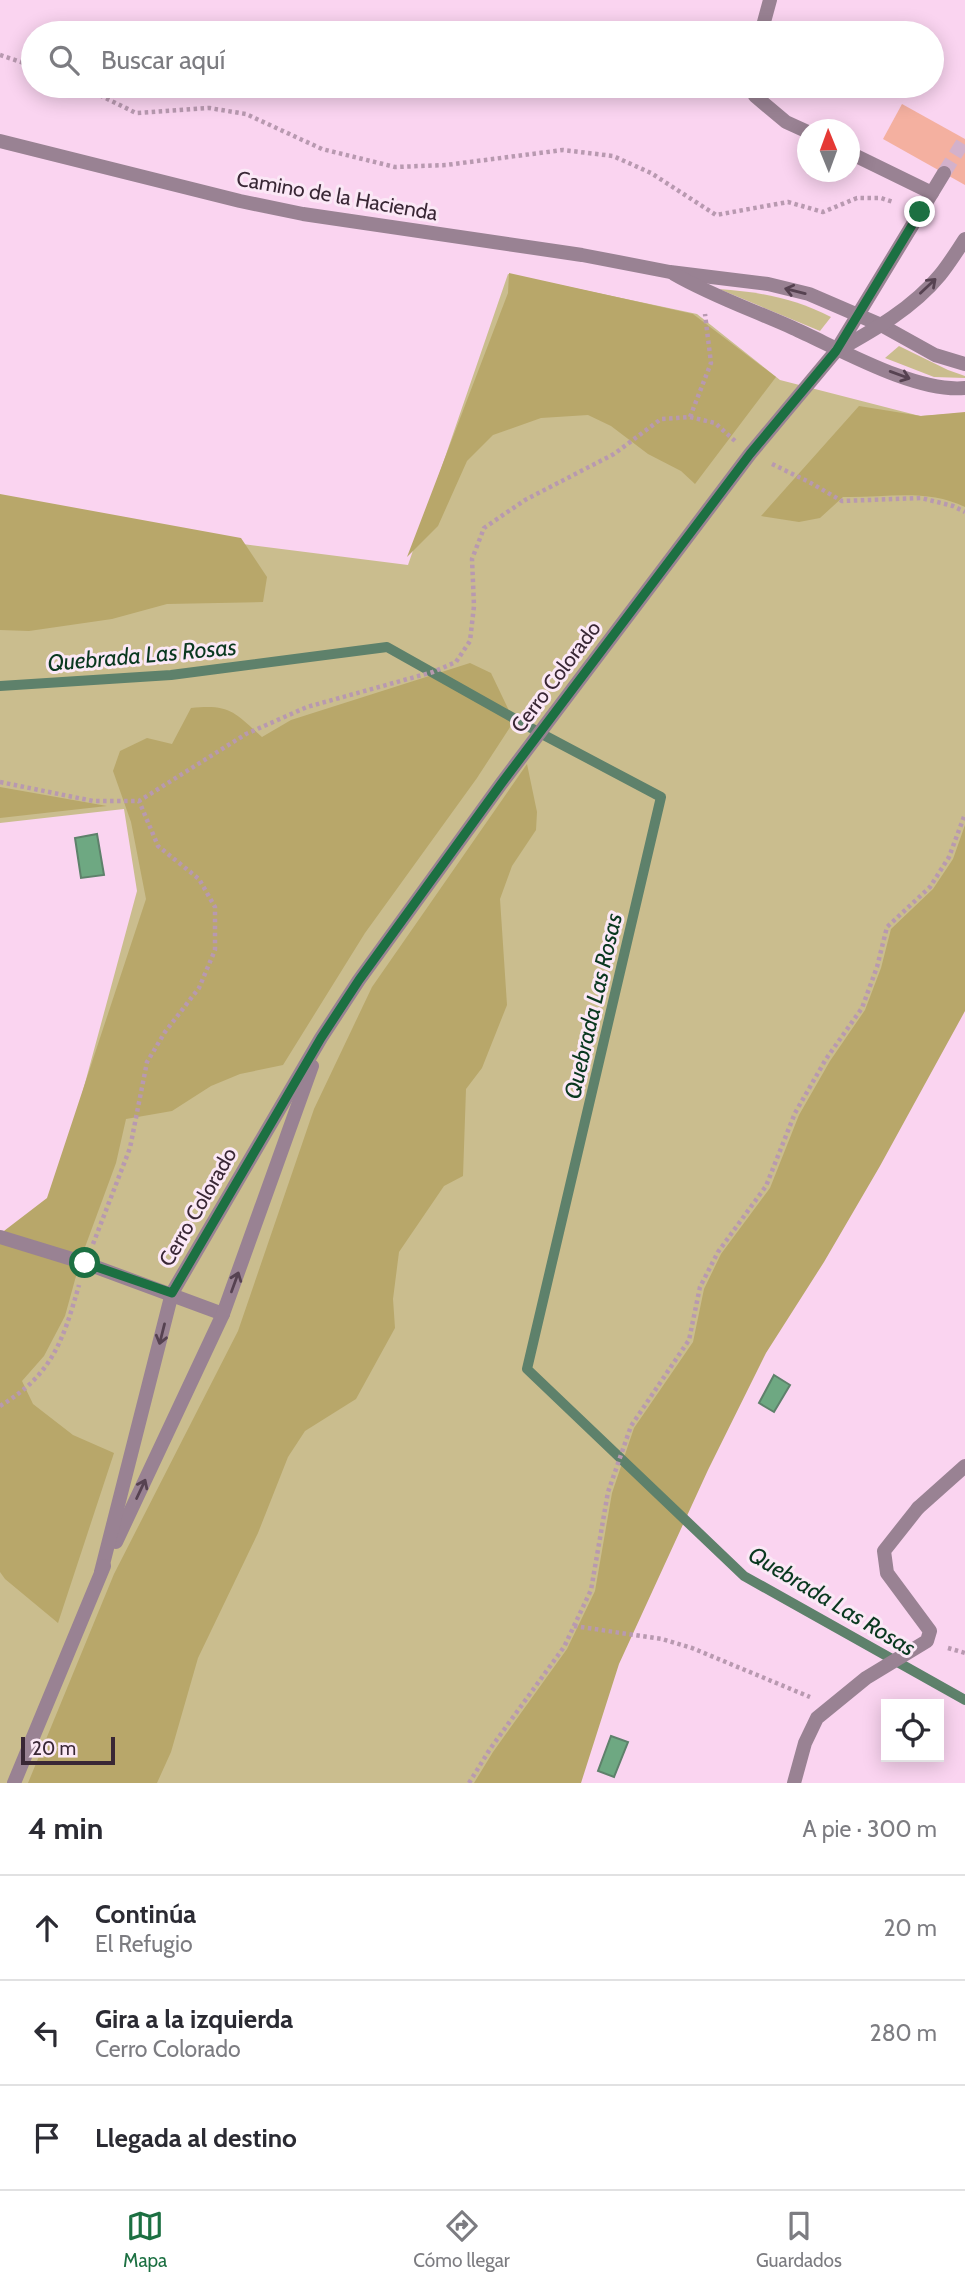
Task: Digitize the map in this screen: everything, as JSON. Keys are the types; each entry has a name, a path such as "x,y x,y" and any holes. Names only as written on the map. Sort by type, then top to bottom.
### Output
{"street":[{"path":"764,21 770,0"},
{"path":"757,98 786,122 797,127"},
{"name":"Camino de la Hacienda","path":"0,141 240,201 303,214 582,255 670,272 768,284 809,294 881,325 922,349 965,365"},
{"path":"860,158 932,193"},
{"name":"Cerro Colorado","path":"101,1572 172,1293 321,1038 359,980 501,784 750,454 836,351 944,173"},
{"name":"Cerro Colorado","path":"836,351 881,325 939,276 965,239"},
{"name":"Camino de la Hacienda","path":"670,272 704,290 797,330 836,351 942,388 965,388"},
{"name":"Cerro Colorado","path":"14,1783 101,1572 223,1314 321,1038"},
{"path":"0,1237 172,1293 223,1314"},
{"path":"794,1783 805,1743 817,1718 866,1678 927,1641 930,1631 887,1573 884,1551 918,1508 965,1466"}],"path":[{"path":"0,55 21,62"},
{"path":"105,98 136,113 209,108 246,114 322,149 395,167 446,165 563,150 613,156 651,173 716,215 788,202 823,212 857,198 881,198 920,212"},
{"path":"690,417 711,363 704,290"},
{"path":"0,782 93,801 139,801 246,734 307,707 427,675 456,662 470,640 474,606 472,559 484,528 525,500 614,454 662,419 690,417 715,424 750,454 842,501 921,498 965,512"},
{"path":"0,1406 20,1394 49,1365 69,1319 85,1263 130,1148 148,1062 165,1032 200,988 215,950 215,907 199,879 158,846 139,801"},
{"path":"469,1783 490,1749 564,1647 592,1590 608,1492 631,1426 689,1340 700,1287 712,1264 766,1186 795,1113 826,1059 862,1008 877,967 887,927 930,887 949,858 965,814"},
{"path":"574,1626 662,1639 692,1648 832,1706"}],"shaded area":[{"path":"509,273 693,314 776,377 695,484 681,471 648,454 611,426 588,415 541,418 493,435 467,461 438,526 407,557 508,293"},
{"path":"508,274 697,314 780,380 920,416 965,413 965,1008 763,1357 706,1470 614,1665 578,1783 0,1783 0,1248 52,1205 137,891 124,809 0,823 0,498 235,543 408,565"},
{"path":"719,289 776,297 831,317 820,331"},
{"path":"899,346 965,378 934,377 885,358"},
{"path":"859,406 921,416 965,412 965,507 950,501 920,496 843,497 820,518 799,522 761,516"},
{"path":"0,494 241,538 267,577 263,602 167,604 112,619 29,631 0,630"},
{"path":"470,663 491,673 514,721 477,778 365,933 283,1065 240,1074 211,1086 172,1111 126,1119 116,1163 81,1258 65,1316 44,1356 22,1381 33,1404 73,1435 114,1453 58,1623 0,1572 0,1234 47,1198 146,899 131,822 113,771 120,751 147,738 172,744 191,708 215,707 231,712 262,737 291,720"},
{"path":"527,764 537,812 536,830 512,866 500,899 507,1005 482,1068 466,1089 463,1176 444,1186 399,1252 393,1299 395,1328 356,1399 305,1431 288,1457 258,1533 198,1658 171,1752 157,1783 28,1783 114,1574 238,1331 314,1109 372,987"},
{"path":"0,787 107,806 0,818"},
{"path":"965,825 965,1011 880,1166 824,1262 766,1353 708,1470 619,1664 581,1783 474,1783 567,1649 595,1591 612,1493 634,1428 693,1342 704,1289 721,1254 770,1188 799,1115 830,1061 865,1010 881,968 891,929 933,889 953,859"},
{"path":"97,834 104,875 81,878 75,838"},
{"path":"774,1375 790,1385 774,1412 759,1403"},
{"path":"611,1736 628,1742 614,1777 598,1771"}],"building":[{"path":"902,104 965,139 965,185 883,139"}],"waterway":[{"name":"Quebrada Las Rosas","path":"0,686 171,675 387,647 661,797 527,1369 744,1576 965,1700"}],"tunnel":[{"path":"944,173 965,139"}],"route":[{"path":"85,1263 172,1293 321,1038 359,980 501,784 750,454 836,351 920,212"}]}
